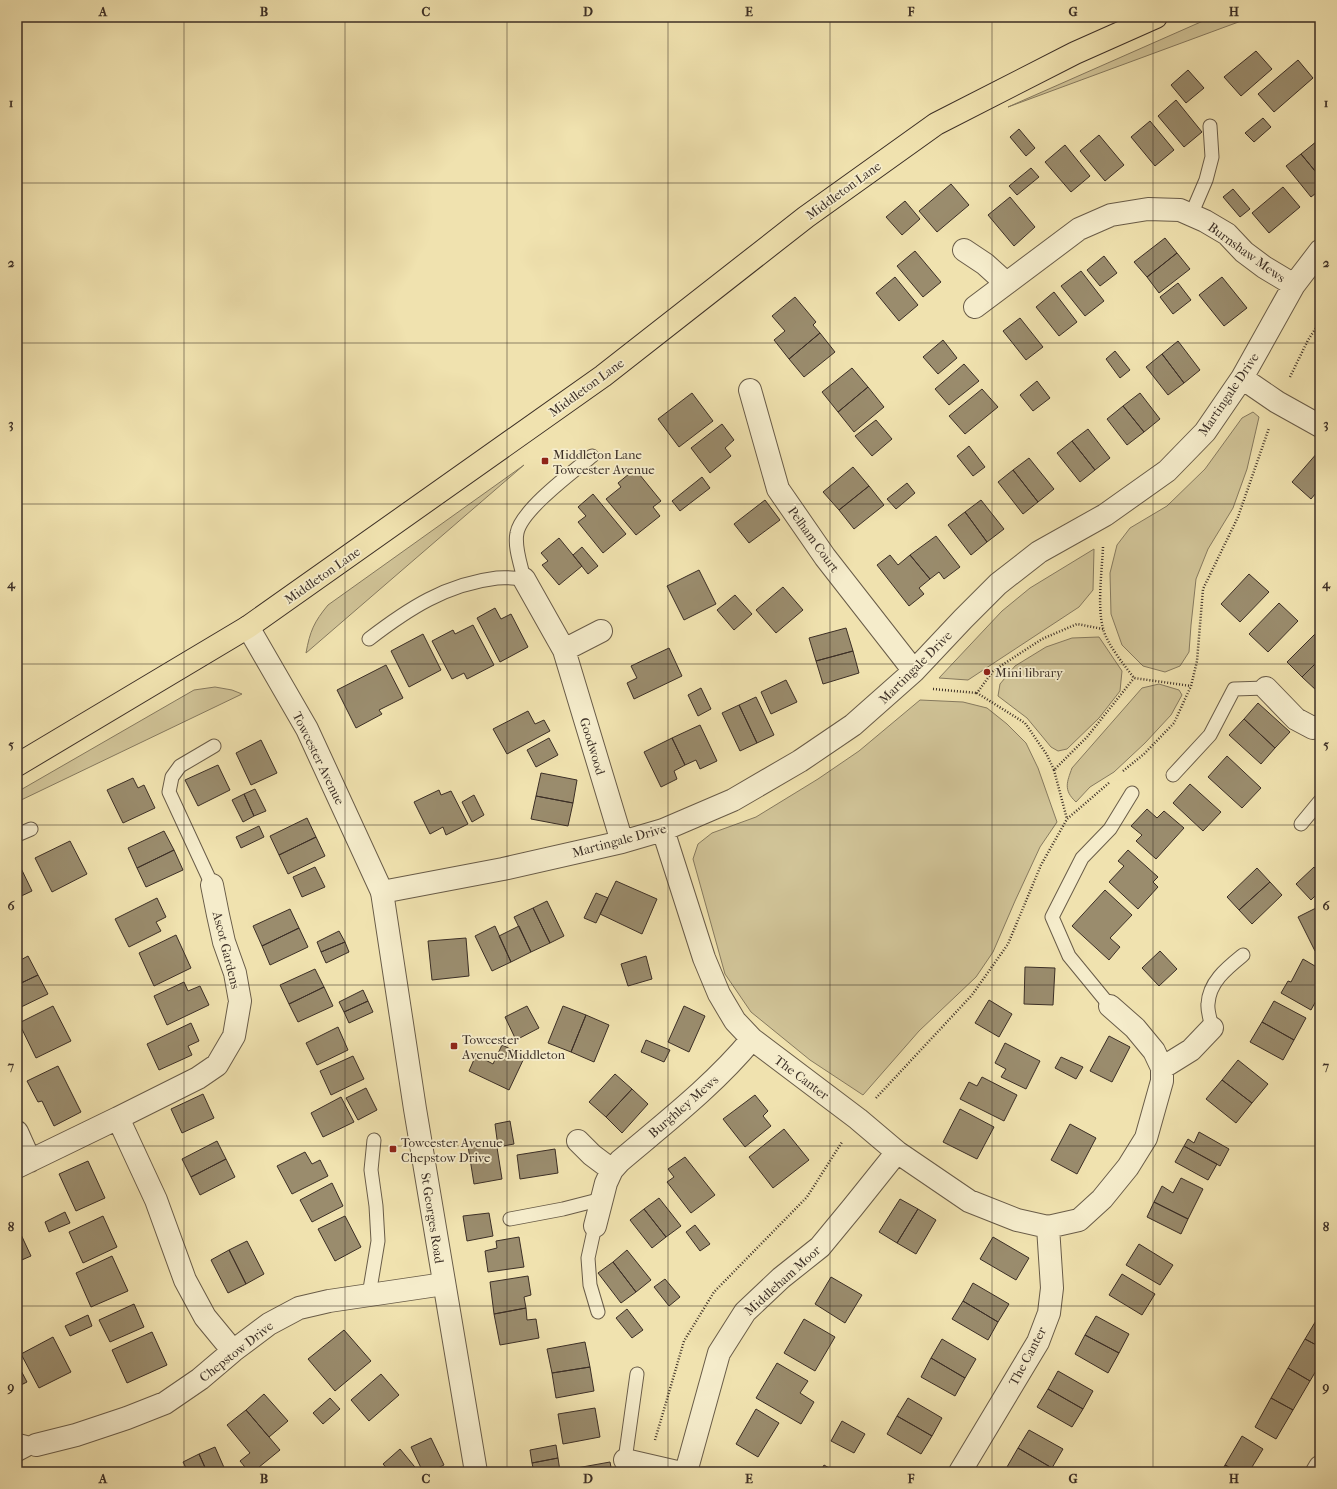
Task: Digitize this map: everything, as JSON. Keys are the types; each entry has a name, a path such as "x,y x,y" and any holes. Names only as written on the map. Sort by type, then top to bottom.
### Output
{"main road":[{"name":"Middleton Lane","path":"17,766 248,627 603,376 806,216 936,124 1075,52 1156,17"}],"street":[{"name":"Burnshaw Mews","path":"975,307 1079,229 1112,215 1148,209 1180,210 1205,221 1227,234 1254,260 1294,285"},
{"path":"964,250 985,264 1006,283"},
{"name":"Martingale Drive","path":"382,892 504,869 622,842 663,830 733,800 800,762 853,725 914,671 998,584 1039,552 1105,515 1167,471 1205,432 1242,378 1294,285 1320,251"},
{"path":"1242,378 1278,402 1320,426"},
{"name":"Pelham Court","path":"750,390 778,489 825,557 914,671"},
{"name":"Goodwood","path":"524,579 564,650 622,842"},
{"name":"Towcester Avenue","path":"248,627 307,729 382,892"},
{"path":"564,650 601,631"},
{"path":"1266,688 1296,719 1313,728 1320,726"},
{"name":"The Canter","path":"663,830 704,958 719,994 735,1022 752,1039 858,1118 897,1152 969,1201 1017,1220 1048,1227 1079,1220 1102,1199 1128,1167 1146,1138 1162,1081 1162,1068"},
{"name":"Ascot Gardens","path":"23,1164 198,1078 217,1065 234,1036 240,1001 234,972 224,942 212,885"},
{"name":"St Georges Road","path":"382,892 444,1284 476,1472"},
{"path":"1110,1006 1135,1028 1154,1051 1162,1068 1190,1050 1212,1028"},
{"name":"Burghley Mews","path":"595,1226 606,1183 612,1170 620,1161 706,1088 734,1060 752,1039"},
{"path":"118,1118 156,1200 185,1280 205,1317 233,1351"},
{"path":"17,1132 23,1164"},
{"path":"578,1141 592,1155 612,1170"},
{"name":"Middleham Moor","path":"686,1472 719,1353 745,1312 781,1278 820,1246 897,1152"},
{"name":"The Canter","path":"960,1472 1038,1342 1049,1313 1052,1288 1048,1227"},
{"name":"Chepstow Drive","path":"26,1442 76,1435 127,1418 165,1402 200,1379 233,1351 269,1324 299,1308 329,1301 444,1284"},
{"path":"625,1460 677,1472"},
{"path":"1317,1472 1320,1468"}],"lane":[{"path":"1191,215 1206,180 1212,157 1210,126"},
{"path":"369,639 402,614 433,596 464,585 498,578 524,579 517,546 517,533 524,517 555,486 592,456"},
{"path":"1173,776 1210,735 1234,689 1266,688"},
{"path":"212,885 169,792 172,777 180,766 214,746"},
{"path":"1110,1006 1069,956 1052,917 1082,858 1110,829 1132,793"},
{"path":"1301,824 1320,801"},
{"path":"17,835 31,829"},
{"path":"1212,1028 1208,1004 1212,986 1225,969 1243,955"},
{"path":"368,1295 378,1241 376,1206 371,1170 374,1140"},
{"path":"510,1220 602,1199"},
{"path":"595,1226 588,1258 590,1285 598,1312"},
{"path":"625,1460 637,1374"},
{"path":"17,1455 26,1442"}],"path":[{"path":"1121,773 1144,754 1174,723 1191,686 1197,661 1203,589 1238,517 1278,402 1308,340 1320,322"},
{"path":"1105,515 1100,602 1103,629 1115,652 1134,678 1191,686"},
{"path":"977,693 993,671 1042,639 1077,624 1103,629"},
{"path":"914,671 928,689 977,693 1025,723 1047,755 1054,770 1067,819"},
{"path":"1054,770 1087,737 1134,678"},
{"path":"647,1466 665,1410 684,1341 714,1292 807,1197 858,1118 972,995 1008,944 1041,865 1067,819 1116,778"}],"shaded area":[{"path":"1212,17 1252,17 1008,107"},
{"path":"1253,412 1259,417 1247,469 1233,508 1208,549 1196,579 1189,652 1180,666 1165,672 1143,666 1122,645 1111,614 1110,573 1117,545 1130,528 1167,506 1205,469 1242,418"},
{"path":"524,465 306,653 313,627 328,605"},
{"path":"1094,549 1093,590 1079,607 968,680 939,678 1002,611 1030,588"},
{"path":"1099,637 1122,671 1120,691 1099,718 1067,749 1058,751 1051,747 1027,718 998,696 1000,684 1015,666 1046,647 1072,638"},
{"path":"1159,684 1179,690 1182,695 1171,715 1145,743 1114,772 1090,787 1076,802 1069,794 1067,786 1072,768 1142,688"},
{"path":"215,687 232,690 242,694 17,802 17,792 194,690"},
{"path":"920,700 963,702 987,708 1007,724 1026,743 1038,768 1057,822 1040,847 993,952 976,977 919,1031 863,1095 810,1060 751,1012 725,974 693,859 698,844 712,833 756,817 818,779 859,751"}],"building":[{"path":"1256,51 1272,69 1241,96 1224,77"},
{"path":"1298,60 1313,78 1274,112 1258,94"},
{"path":"1188,70 1204,88 1186,103 1171,85"},
{"path":"1176,100 1202,132 1184,147 1158,116"},
{"path":"1263,118 1271,127 1254,142 1245,133"},
{"path":"1150,121 1174,150 1155,166 1131,137"},
{"path":"1019,129 1035,148 1026,156 1010,137"},
{"path":"1099,135 1124,165 1105,181 1080,151"},
{"path":"1317,141 1320,145 1320,177 1301,154"},
{"path":"1065,145 1090,176 1071,192 1045,162"},
{"path":"1301,154 1320,177 1320,190 1311,197 1286,166"},
{"path":"1031,168 1039,177 1017,195 1009,186"},
{"path":"951,184 969,205 937,232 919,211"},
{"path":"1283,187 1300,207 1269,233 1252,213"},
{"path":"1233,189 1250,209 1240,217 1223,197"},
{"path":"1010,197 1035,227 1014,246 988,215"},
{"path":"905,201 920,219 902,235 886,217"},
{"path":"1165,238 1177,253 1147,277 1134,262"},
{"path":"915,251 941,282 923,297 897,266"},
{"path":"1177,253 1190,269 1159,293 1147,277"},
{"path":"1104,256 1117,273 1100,286 1087,270"},
{"path":"1081,271 1104,301 1085,316 1061,286"},
{"path":"895,277 918,305 899,321 876,293"},
{"path":"1222,277 1247,308 1224,326 1199,295"},
{"path":"1178,283 1191,300 1173,314 1160,297"},
{"path":"1054,292 1077,322 1059,336 1036,307"},
{"path":"795,297 816,322 813,325 820,333 789,359 774,340 785,331 772,316"},
{"path":"1020,318 1043,347 1026,360 1003,331"},
{"path":"820,333 835,352 804,377 789,359"},
{"path":"943,340 957,358 938,374 923,357"},
{"path":"1178,341 1200,370 1184,383 1162,354"},
{"path":"1115,351 1130,370 1120,378 1106,359"},
{"path":"1162,354 1184,383 1168,395 1146,367"},
{"path":"964,364 979,381 949,405 935,389"},
{"path":"852,368 868,387 838,412 822,392"},
{"path":"1037,381 1050,398 1033,411 1020,395"},
{"path":"868,387 884,407 854,432 838,412"},
{"path":"982,389 998,407 965,434 949,416"},
{"path":"692,393 713,421 679,447 658,419"},
{"path":"1140,393 1160,419 1144,432 1123,406"},
{"path":"1123,406 1144,432 1127,445 1107,419"},
{"path":"876,420 892,439 872,456 855,436"},
{"path":"722,424 734,440 725,448 731,456 710,473 691,448"},
{"path":"1088,429 1110,458 1095,470 1072,441"},
{"path":"1072,441 1095,470 1080,482 1057,453"},
{"path":"969,446 985,467 973,476 957,456"},
{"path":"1318,452 1320,453 1320,488 1311,499 1292,482"},
{"path":"1029,458 1054,489 1038,502 1013,470"},
{"path":"853,467 869,486 839,510 823,492"},
{"path":"635,469 661,501 653,507 660,516 636,535 606,499 621,487 618,483"},
{"path":"1013,470 1038,502 1023,514 998,482"},
{"path":"702,477 710,488 680,511 672,501"},
{"path":"907,483 915,493 896,509 887,499"},
{"path":"869,486 884,505 854,529 839,510"},
{"path":"593,494 626,534 603,553 578,522 586,516 578,507"},
{"path":"765,500 780,520 749,543 734,524"},
{"path":"981,500 1004,529 987,542 965,512"},
{"path":"965,512 987,542 971,555 948,525"},
{"path":"936,536 960,567 944,579 939,572 930,579 910,555"},
{"path":"559,538 582,566 559,585 542,565 548,561 541,553"},
{"path":"582,547 598,566 588,574 573,555"},
{"path":"890,555 898,565 910,555 930,579 919,588 924,594 909,606 877,565"},
{"path":"699,570 716,604 684,620 667,586"},
{"path":"1249,574 1269,592 1240,622 1221,604"},
{"path":"783,587 803,610 776,633 756,610"},
{"path":"735,595 752,614 734,630 717,610"},
{"path":"1279,603 1298,621 1268,652 1249,634"},
{"path":"495,608 501,619 511,614 528,647 500,662 477,618"},
{"path":"473,625 494,665 467,679 464,673 452,679 432,641 453,630 455,634"},
{"path":"846,628 853,651 816,661 809,638"},
{"path":"1316,633 1320,637 1320,659 1302,677 1287,662"},
{"path":"423,634 441,670 409,687 391,651"},
{"path":"669,648 682,676 634,699 627,683 637,678 631,666"},
{"path":"853,651 859,673 823,684 816,661"},
{"path":"1320,659 1320,689 1317,691 1302,677"},
{"path":"386,665 403,698 379,710 382,714 356,728 337,690"},
{"path":"786,680 797,702 771,714 761,692"},
{"path":"701,688 711,709 698,716 688,695"},
{"path":"756,697 774,735 757,743 739,705"},
{"path":"1258,703 1290,732 1275,748 1244,719"},
{"path":"739,705 757,743 740,751 722,713"},
{"path":"528,711 535,724 544,720 550,731 507,754 493,729"},
{"path":"1244,719 1275,748 1261,764 1229,735"},
{"path":"700,725 717,761 700,769 696,760 685,765 672,738"},
{"path":"549,738 558,755 536,767 527,750"},
{"path":"672,738 685,765 674,771 677,779 661,787 644,752"},
{"path":"261,740 277,773 251,785 236,753"},
{"path":"1227,756 1261,788 1242,808 1208,777"},
{"path":"218,765 230,790 198,806 185,780"},
{"path":"541,773 577,780 573,803 536,796"},
{"path":"133,778 138,788 144,785 155,808 123,823 107,790"},
{"path":"1190,784 1221,812 1203,831 1173,803"},
{"path":"255,789 266,811 254,816 244,794"},
{"path":"439,790 441,795 451,791 468,824 446,835 443,827 430,834 414,802"},
{"path":"244,794 254,816 243,822 232,800"},
{"path":"474,795 484,815 472,822 462,802"},
{"path":"536,796 573,803 568,826 531,819"},
{"path":"1147,809 1157,818 1164,811 1184,828 1156,859 1136,841 1142,835 1131,826"},
{"path":"307,818 316,837 279,855 270,836"},
{"path":"259,826 264,837 241,848 236,837"},
{"path":"164,831 174,850 137,868 128,848"},
{"path":"316,837 325,856 288,874 279,855"},
{"path":"70,841 87,874 52,892 35,858"},
{"path":"174,850 183,870 146,887 137,868"},
{"path":"1128,850 1158,877 1153,882 1158,887 1138,909 1109,882 1124,866 1118,861"},
{"path":"17,860 32,891 17,898"},
{"path":"315,867 325,887 302,897 293,877"},
{"path":"1314,867 1320,874 1320,891 1311,900 1296,884"},
{"path":"1257,868 1270,882 1239,910 1227,897"},
{"path":"616,881 657,899 642,934 600,914"},
{"path":"1270,882 1282,895 1252,924 1239,910"},
{"path":"1105,890 1132,915 1110,938 1120,947 1109,960 1072,926"},
{"path":"596,893 608,898 596,923 584,918"},
{"path":"157,898 166,917 156,922 161,931 129,947 115,919"},
{"path":"547,901 564,936 550,943 533,908"},
{"path":"1320,906 1320,949 1315,951 1298,917"},
{"path":"533,908 550,943 531,952 514,917"},
{"path":"290,909 299,928 262,946 253,926"},
{"path":"495,926 511,962 492,971 475,936"},
{"path":"519,926 531,952 511,962 499,936"},
{"path":"299,928 308,947 270,965 262,946"},
{"path":"339,931 345,942 321,952 317,942"},
{"path":"176,935 191,968 154,986 139,953"},
{"path":"466,938 469,976 432,980 428,941"},
{"path":"345,942 349,952 326,963 321,952"},
{"path":"1160,951 1177,969 1159,986 1142,968"},
{"path":"28,956 38,975 17,985 17,962"},
{"path":"646,956 652,979 628,986 621,964"},
{"path":"1303,959 1320,969 1320,1001 1317,999 1311,1010 1281,993 1288,981 1291,982"},
{"path":"1025,967 1055,968 1053,1005 1024,1004"},
{"path":"315,969 324,987 289,1004 280,985"},
{"path":"38,975 48,994 17,1009 17,985"},
{"path":"184,982 188,991 200,986 209,1005 167,1025 154,996"},
{"path":"324,987 333,1006 298,1022 289,1004"},
{"path":"363,990 368,1001 344,1012 339,1002"},
{"path":"989,1000 1012,1014 999,1037 975,1023"},
{"path":"368,1001 373,1012 349,1023 344,1012"},
{"path":"1274,1001 1306,1018 1294,1040 1262,1022"},
{"path":"53,1006 71,1041 36,1058 19,1023"},
{"path":"527,1006 539,1028 516,1040 505,1017"},
{"path":"563,1006 586,1015 571,1052 548,1043"},
{"path":"684,1006 705,1016 689,1052 668,1042"},
{"path":"586,1015 609,1025 594,1062 571,1052"},
{"path":"1262,1022 1294,1040 1283,1060 1250,1042"},
{"path":"191,1023 199,1041 188,1046 192,1055 159,1070 147,1044"},
{"path":"338,1027 348,1050 317,1065 306,1043"},
{"path":"1109,1036 1130,1047 1112,1082 1090,1071"},
{"path":"646,1040 670,1050 664,1062 641,1052"},
{"path":"1005,1043 1040,1061 1026,1089 1001,1077 1006,1069 995,1063"},
{"path":"502,1045 525,1056 509,1090 469,1071 476,1055 493,1064"},
{"path":"353,1056 364,1079 331,1095 320,1071"},
{"path":"1061,1057 1083,1067 1076,1079 1055,1068"},
{"path":"1238,1060 1268,1084 1252,1103 1222,1080"},
{"path":"58,1066 81,1112 54,1126 42,1101 38,1102 27,1081"},
{"path":"615,1074 632,1089 606,1117 589,1102"},
{"path":"982,1077 1017,1095 1004,1121 960,1099 969,1082 977,1086"},
{"path":"1222,1080 1252,1103 1236,1123 1206,1099"},
{"path":"366,1088 377,1110 358,1120 346,1098"},
{"path":"632,1089 648,1104 622,1133 606,1117"},
{"path":"203,1094 214,1118 182,1133 171,1109"},
{"path":"755,1095 768,1111 763,1116 771,1126 745,1147 723,1119"},
{"path":"341,1097 354,1122 323,1137 311,1113"},
{"path":"960,1109 994,1127 977,1159 943,1142"},
{"path":"510,1121 514,1144 498,1147 495,1124"},
{"path":"1070,1124 1096,1138 1077,1174 1051,1160"},
{"path":"784,1129 809,1160 773,1188 749,1157"},
{"path":"1199,1132 1229,1149 1220,1166 1184,1146 1188,1139 1194,1143"},
{"path":"217,1141 226,1159 191,1177 182,1159"},
{"path":"496,1141 502,1179 474,1184 468,1146"},
{"path":"1184,1146 1217,1164 1208,1180 1175,1162"},
{"path":"555,1149 558,1173 520,1179 517,1155"},
{"path":"305,1152 312,1164 320,1160 328,1176 292,1194 277,1166"},
{"path":"685,1157 715,1195 691,1213 667,1182 674,1177 668,1169"},
{"path":"226,1159 235,1177 200,1195 191,1177"},
{"path":"88,1161 105,1198 76,1211 59,1174"},
{"path":"1181,1178 1203,1189 1188,1219 1154,1202 1162,1186 1173,1193"},
{"path":"332,1183 343,1206 312,1222 300,1200"},
{"path":"659,1198 681,1226 666,1237 644,1209"},
{"path":"900,1199 918,1209 897,1243 879,1232"},
{"path":"1154,1202 1188,1219 1181,1234 1147,1217"},
{"path":"644,1209 666,1237 652,1248 630,1220"},
{"path":"918,1209 936,1220 916,1254 897,1243"},
{"path":"65,1212 70,1223 49,1232 45,1222"},
{"path":"489,1213 493,1236 467,1241 463,1216"},
{"path":"103,1216 117,1247 83,1263 69,1232"},
{"path":"345,1216 361,1247 335,1261 318,1229"},
{"path":"695,1225 710,1244 700,1251 686,1232"},
{"path":"17,1226 31,1256 17,1262"},
{"path":"519,1237 524,1267 488,1272 485,1251 497,1248 496,1241"},
{"path":"993,1237 1029,1258 1016,1280 980,1259"},
{"path":"247,1241 264,1274 246,1284 229,1250"},
{"path":"1139,1244 1173,1265 1160,1285 1126,1265"},
{"path":"229,1250 246,1284 228,1293 211,1260"},
{"path":"627,1250 651,1280 636,1292 613,1262"},
{"path":"112,1256 128,1291 91,1307 76,1273"},
{"path":"613,1262 636,1292 621,1303 598,1273"},
{"path":"1122,1274 1155,1294 1142,1315 1109,1295"},
{"path":"528,1276 531,1295 524,1297 526,1308 494,1314 490,1282"},
{"path":"831,1277 862,1295 845,1323 815,1304"},
{"path":"665,1279 680,1297 669,1306 654,1287"},
{"path":"973,1283 1009,1304 998,1322 963,1301"},
{"path":"963,1301 998,1322 988,1340 952,1319"},
{"path":"134,1304 144,1327 110,1342 99,1320"},
{"path":"526,1308 527,1320 536,1319 539,1338 500,1345 494,1314"},
{"path":"627,1309 643,1330 632,1338 616,1318"},
{"path":"1320,1314 1320,1347 1305,1339"},
{"path":"88,1315 92,1326 70,1336 65,1326"},
{"path":"1096,1316 1129,1334 1119,1353 1085,1335"},
{"path":"804,1319 835,1337 815,1371 784,1353"},
{"path":"344,1330 371,1361 335,1391 308,1359"},
{"path":"152,1332 167,1365 127,1383 112,1350"},
{"path":"1085,1335 1119,1353 1108,1373 1075,1354"},
{"path":"53,1337 71,1372 39,1388 21,1354"},
{"path":"942,1339 976,1359 965,1378 931,1358"},
{"path":"1305,1339 1320,1347 1320,1364 1310,1381 1288,1368"},
{"path":"585,1342 590,1367 552,1373 547,1349"},
{"path":"931,1358 965,1378 955,1396 921,1377"},
{"path":"17,1363 27,1382 17,1387"},
{"path":"777,1363 808,1381 800,1393 814,1402 801,1424 756,1398"},
{"path":"590,1367 594,1391 556,1398 552,1373"},
{"path":"1288,1368 1310,1381 1293,1410 1271,1398"},
{"path":"1058,1371 1093,1391 1083,1409 1048,1389"},
{"path":"381,1374 399,1395 369,1421 351,1400"},
{"path":"1048,1389 1083,1409 1072,1427 1037,1407"},
{"path":"264,1394 288,1421 269,1437 246,1410"},
{"path":"330,1398 340,1409 323,1424 313,1413"},
{"path":"908,1398 942,1418 932,1436 897,1416"},
{"path":"1271,1398 1293,1410 1276,1439 1255,1427"},
{"path":"595,1408 600,1437 563,1444 558,1414"},
{"path":"756,1409 779,1423 758,1457 736,1444"},
{"path":"246,1410 280,1450 253,1472 249,1472 240,1461 250,1453 227,1425"},
{"path":"897,1416 932,1436 921,1454 887,1434"},
{"path":"842,1421 865,1434 854,1453 831,1441"},
{"path":"1029,1430 1063,1449 1052,1468 1018,1448"},
{"path":"1242,1436 1263,1449 1249,1472 1238,1472 1225,1465"},
{"path":"431,1438 444,1465 430,1472 423,1472 411,1447"},
{"path":"556,1445 558,1458 532,1463 530,1450"},
{"path":"215,1447 226,1472 207,1472 199,1454"},
{"path":"1018,1448 1052,1468 1050,1472 1016,1472 1007,1467"},
{"path":"400,1449 419,1472 390,1472 383,1464"},
{"path":"199,1454 207,1472 188,1472 183,1462"},
{"path":"558,1458 560,1471 534,1472 532,1463"},
{"path":"610,1462 612,1472 555,1472 560,1471"},
{"path":"824,1465 836,1472 820,1472"},
{"path":"1225,1465 1238,1472 1221,1472"}],"place":[{"name":"Middleton Lane Towcester Avenue","path":"545,461"},
{"name":"Mini library","path":"987,672"},
{"name":"Towcester Avenue Middleton","path":"454,1046"},
{"name":"Towcester Avenue Chepstow Drive","path":"393,1149"}]}
